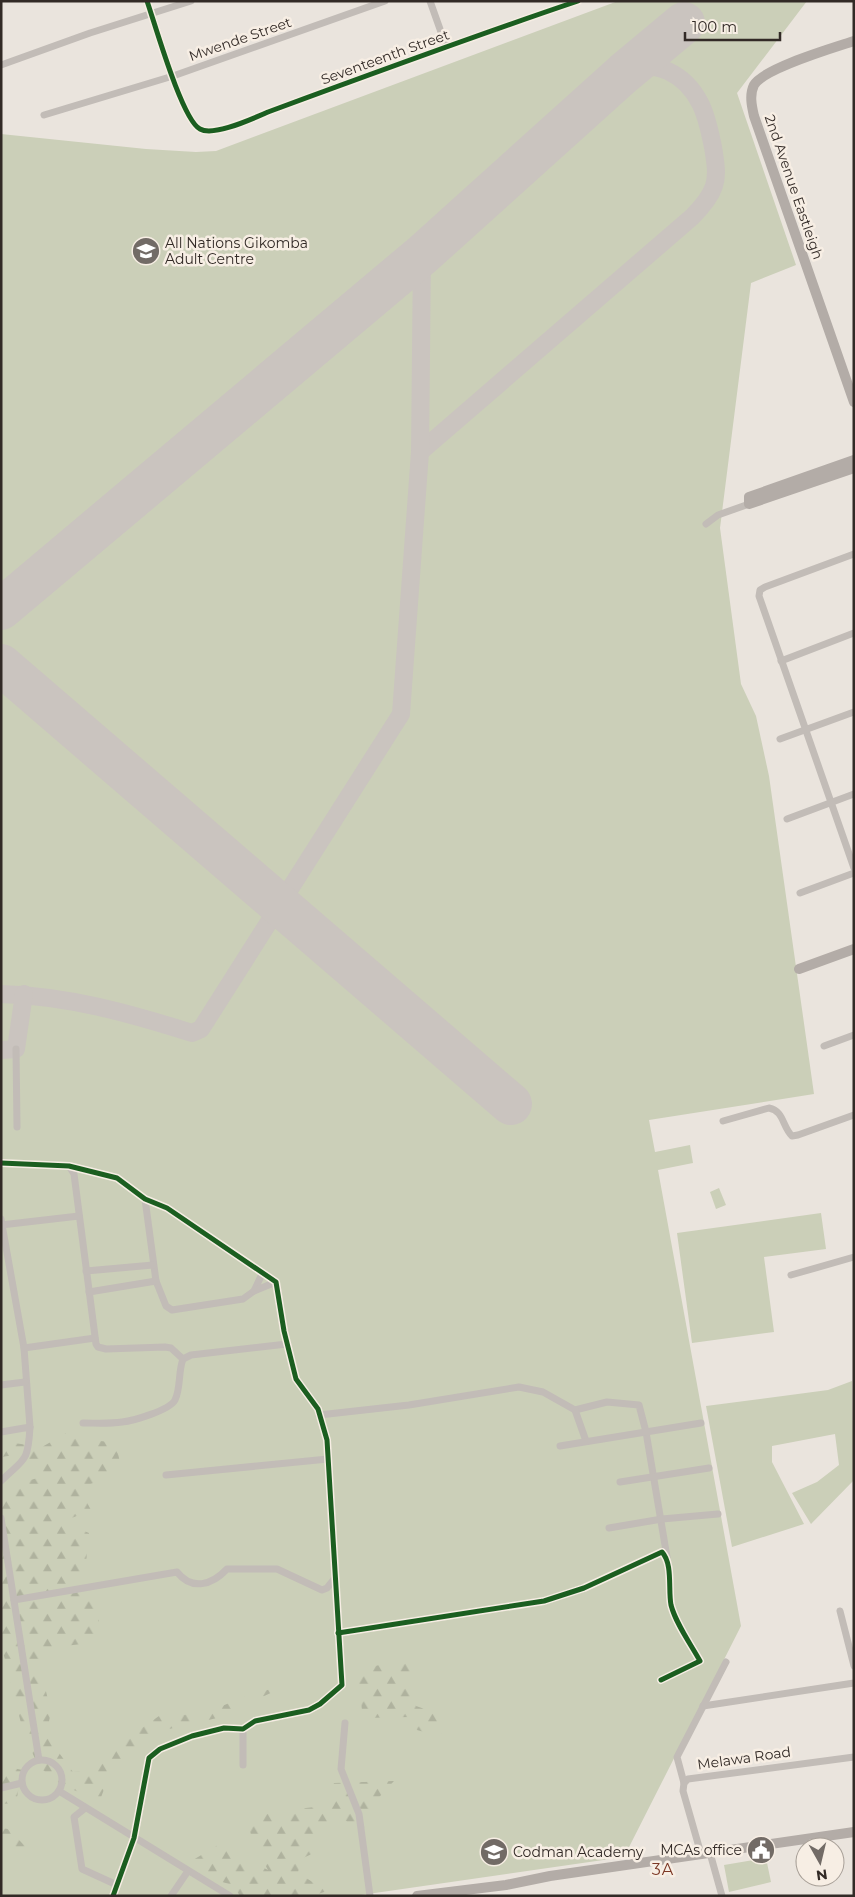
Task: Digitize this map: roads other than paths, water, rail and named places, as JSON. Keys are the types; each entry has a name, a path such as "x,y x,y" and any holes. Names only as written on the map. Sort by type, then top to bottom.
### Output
{"main road":[{"name":"2nd Avenue Eastleigh","path":"854,41 807,56 768,73 758,80 751,92 754,116 854,402"},
{"path":"854,460 748,497 749,504 854,468"},
{"path":"798,969 854,949"},
{"path":"417,1896 479,1892 706,1854 854,1832"}],"street":[{"path":"147,1 173,76"},
{"path":"1,65 90,33 152,15 191,1"},
{"name":"Mwende Street","path":"44,115 173,76 386,1"},
{"path":"430,1 446,46"},
{"name":"Seventeenth Street","path":"173,76 184,106 193,123 200,129 216,131 446,46 578,1"},
{"path":"706,524 718,515 749,504"},
{"path":"854,554 765,587 759,593 780,661 854,868"},
{"path":"780,661 854,633"},
{"path":"780,739 854,712"},
{"path":"787,819 854,794"},
{"path":"800,893 854,873"},
{"path":"824,1046 854,1035"},
{"path":"16,1049 17,1126"},
{"path":"723,1120 769,1108 776,1110 782,1116 786,1130 792,1136 854,1115"},
{"path":"1,1163 69,1166 117,1178 145,1199 167,1208 276,1282"},
{"path":"69,1166 74,1174 95,1338 98,1347 102,1349 164,1347 171,1348 183,1359"},
{"path":"145,1199 156,1281 161,1299 172,1310 235,1301 250,1296 254,1292 276,1282"},
{"path":"2,1225 79,1216"},
{"path":"1,1219 24,1348 30,1427 29,1445 23,1462 1,1481"},
{"path":"791,1275 854,1257"},
{"path":"86,1271 153,1265"},
{"path":"254,1292 262,1274"},
{"path":"89,1292 156,1281"},
{"path":"113,1896 134,1838 149,1758 160,1749 192,1736 224,1728 243,1728 255,1721 309,1710 320,1704 342,1685 327,1440 318,1409 296,1379 287,1344 276,1282"},
{"path":"24,1348 95,1338"},
{"path":"183,1359 203,1353 287,1344"},
{"path":"83,1423 122,1422 140,1418 173,1403 176,1398 183,1359"},
{"path":"1,1385 26,1382"},
{"path":"319,1415 409,1405 518,1387 543,1392 575,1410 586,1441"},
{"path":"575,1410 607,1402 637,1404 641,1410 662,1519 673,1610 700,1661 661,1680"},
{"path":"560,1446 701,1423"},
{"path":"1,1432 30,1427"},
{"path":"166,1475 328,1459"},
{"path":"620,1482 709,1468"},
{"path":"610,1528 662,1519 718,1514"},
{"path":"1,1518 39,1760"},
{"path":"338,1633 544,1601 584,1588 662,1552 668,1567"},
{"path":"14,1600 177,1572 184,1581 192,1584 218,1579 227,1569 277,1569 322,1590 327,1588 335,1578"},
{"path":"840,1611 854,1666"},
{"path":"684,1783 677,1757 726,1662"},
{"path":"703,1706 854,1683"},
{"path":"345,1723 341,1769 359,1814 370,1896"},
{"path":"243,1728 244,1765"},
{"name":"Melawa Road","path":"722,1896 683,1791 684,1783 688,1779 733,1772 854,1757"},
{"path":"39,1760 48,1761 56,1766 61,1774 62,1783 59,1791 52,1798 42,1800 33,1798 26,1792 22,1783 26,1768 39,1760"},
{"path":"1,1788 22,1783"},
{"path":"59,1791 230,1896"},
{"path":"84,1808 74,1817 82,1869 117,1885"},
{"path":"171,1896 188,1871"}],"place":[{"name":"All Nations Gikomba Adult Centre","path":"146,251"},
{"name":"MCAs office","path":"761,1850"},
{"name":"Codman Academy","path":"494,1852"}],"district":[{"name":"3A","path":"663,1869"}]}
